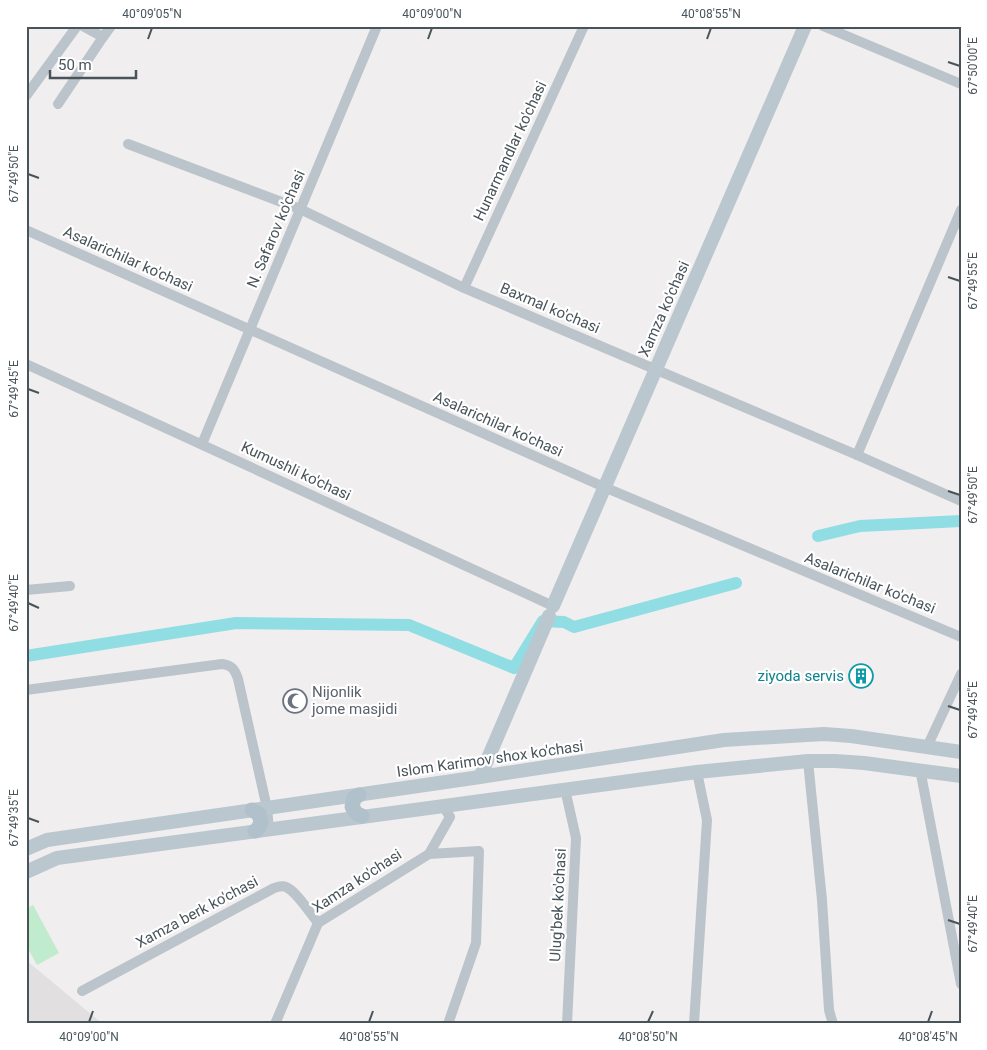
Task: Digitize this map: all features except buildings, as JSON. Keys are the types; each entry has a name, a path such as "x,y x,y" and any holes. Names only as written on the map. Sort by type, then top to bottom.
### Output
{"main road":[{"name":"Xamza ko'chasi","path":"480,777 805,26"},
{"name":"Islom Karimov shox ko'chasi","path":"26,849 47,840 724,740 824,734 851,736 961,752"},
{"path":"26,872 57,858 697,772 808,761 835,761 920,769 961,776"},
{"path":"358,795 354,798 352,807 356,814 362,816"},
{"path":"252,810 259,814 262,822 258,829 262,830"}],"street":[{"path":"26,96 78,26"},
{"path":"83,26 103,37"},
{"path":"58,104 111,26"},
{"name":"N. Safarov ko'chasi","path":"202,444 378,26"},
{"name":"Hunarmandlar ko'chasi","path":"464,288 584,26"},
{"path":"823,26 961,84"},
{"name":"Baxmal ko'chasi","path":"128,144 300,209 464,288 961,501"},
{"path":"857,455 961,210"},
{"name":"Asalarichilar ko'chasi","path":"26,230 604,487 961,637"},
{"name":"Kumushli ko'chasi","path":"26,364 202,444 549,616"},
{"path":"26,590 70,586"},
{"path":"26,690 222,664 232,667 236,672 238,680 267,808 262,830"},
{"path":"926,747 961,674"},
{"path":"808,761 822,900 829,1010 832,1024"},
{"path":"920,769 961,984"},
{"path":"694,1024 707,820 697,772"},
{"name":"Ulug'bek ko'chasi","path":"565,789 576,838 567,1024"},
{"name":"Xamza ko'chasi","path":"275,1024 318,923 429,854 450,816 438,806"},
{"path":"429,854 479,851 476,943 448,1024"},
{"name":"Xamza berk ko'chasi","path":"82,992 274,888 287,887 318,923"}],"shaded area":[{"path":"26,960 93,1016 103,1024 26,1024"}],"green space":[{"path":"33,905 59,953 37,965 26,945 26,909"}],"waterway":[{"path":"818,536 860,526 961,521"},
{"path":"26,656 236,623 409,625 514,668 543,621 564,622 574,627 736,583"}],"place":[{"name":"ziyoda servis","path":"861,676"},
{"name":"Nijonlik jome masjidi","path":"295,701"}]}
